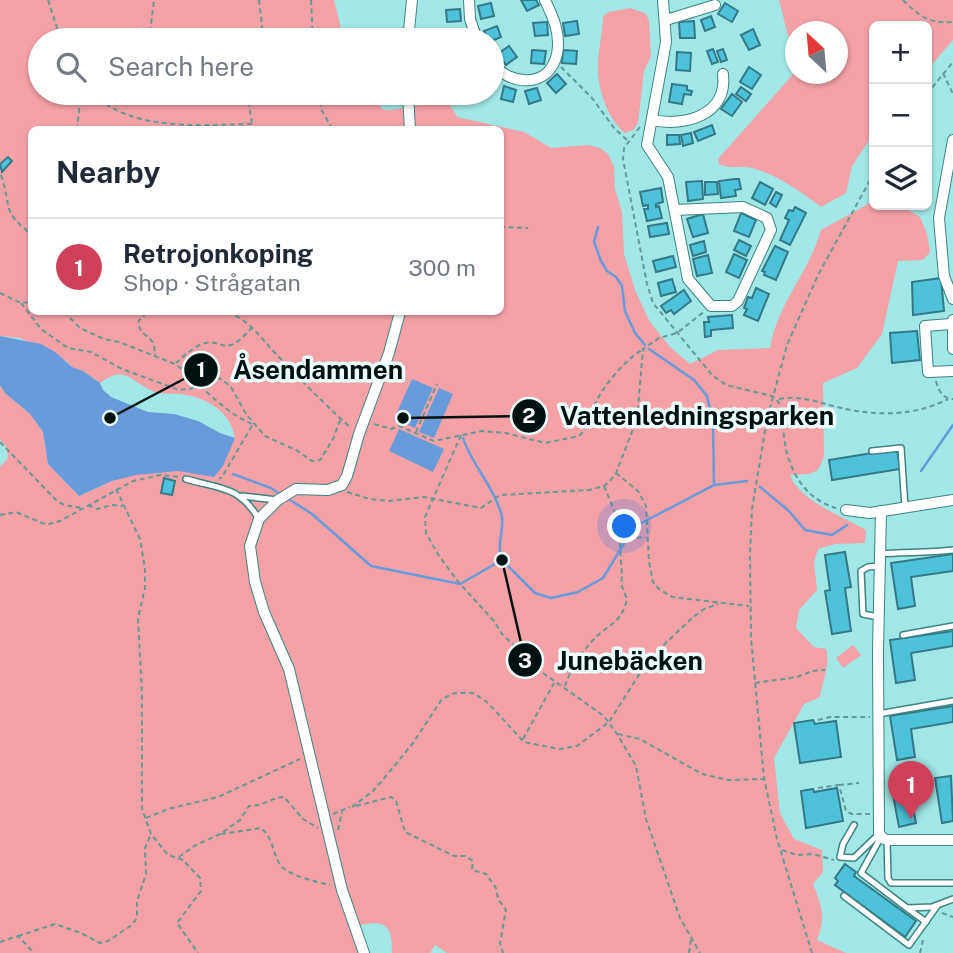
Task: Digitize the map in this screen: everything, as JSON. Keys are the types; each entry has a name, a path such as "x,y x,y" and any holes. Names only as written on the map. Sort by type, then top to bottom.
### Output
{"street":[{"path":"409,28 412,0"},
{"path":"469,0 472,28"},
{"path":"504,74 524,82 544,74 554,60 557,54 557,35 545,0"},
{"path":"663,0 666,20 664,65 647,122 647,145 668,177 688,279 711,306 732,306 738,301 771,230 767,218 743,207 675,210"},
{"path":"666,20 715,5"},
{"path":"647,122 681,123 700,116 709,110 723,93 723,74"},
{"path":"409,105 410,126"},
{"path":"953,140 939,218 944,276 953,299"},
{"path":"364,953 341,888 289,669 264,612 255,582 250,546 259,519 278,500 296,489 317,491 342,485 389,353 399,315"},
{"path":"953,349 952,322 925,326 928,372 953,371"},
{"path":"846,510 870,513 953,500"},
{"path":"881,511 878,814 882,837 953,840"}],"lane":[{"path":"872,452 901,448 905,507"},
{"path":"186,479 218,486 242,496 278,500"},
{"path":"242,496 259,519"},
{"path":"880,554 911,551 921,554 953,550"},
{"path":"878,617 863,614 861,571 880,566"},
{"path":"903,635 953,626"},
{"path":"878,716 953,701"},
{"path":"854,825 843,844 840,857 855,858 866,845 882,837"},
{"path":"882,837 891,883 953,883"},
{"path":"882,837 861,873 926,922"},
{"path":"844,897 909,945 936,908"},
{"path":"906,908 936,908 953,900"}],"path":[{"path":"48,0 57,28"},
{"path":"150,28 153,0"},
{"path":"259,0 262,28"},
{"path":"310,0 312,28"},
{"path":"903,0 928,22 953,22"},
{"path":"554,60 592,98 614,128 628,141"},
{"path":"932,88 953,62"},
{"path":"943,74 953,94"},
{"path":"78,126 80,105"},
{"path":"106,105 150,122 252,124 249,105"},
{"path":"321,105 330,126"},
{"path":"647,122 628,141 624,148 624,159 647,284 653,303 703,365 726,385 772,396 778,400 782,411 787,453 801,486 822,503 846,510"},
{"path":"1,175 7,217 28,231"},
{"path":"812,953 781,850 764,778 754,683 750,606 752,509 772,396 787,345 818,275 869,182"},
{"path":"504,227 528,228"},
{"path":"0,293 21,303 28,312"},
{"path":"21,303 28,302"},
{"path":"365,422 391,429 398,426 434,442 482,431 506,433 545,443 579,436 590,422 598,398 628,359 659,338 677,333 711,306"},
{"path":"30,315 41,329 68,348 91,352 122,369 179,390 202,387"},
{"path":"67,315 80,328 175,364 243,421 253,424"},
{"path":"144,315 138,322 139,328 154,344 155,357"},
{"path":"235,315 253,327 276,354 359,434"},
{"path":"175,364 193,348 202,344 233,344 253,327"},
{"path":"336,488 370,499 389,501 424,497 481,508 500,495 589,490 604,486 616,473 637,419 643,349"},
{"path":"186,372 213,375 224,381 231,387 253,424 265,436 313,461 320,460 325,453 341,418"},
{"path":"935,372 937,386 948,399"},
{"path":"416,433 437,384"},
{"path":"778,400 793,396 809,398 835,407 883,415 930,408 948,399 953,400"},
{"path":"218,480 222,478 253,424"},
{"path":"461,435 425,517 426,533 439,556 502,634 554,682 609,722 617,734 636,766 646,819 680,918 700,953"},
{"path":"0,442 57,501 83,508"},
{"path":"616,473 642,496 648,516 649,562 653,582 659,590 672,597 750,606"},
{"path":"0,515 16,512 49,524 60,521 116,489 146,477 170,476 186,479"},
{"path":"564,687 569,673 582,653 596,637 621,618 628,599 621,584 621,546 614,510 604,486"},
{"path":"116,489 140,539 145,569 145,587 138,618 143,708 142,809 151,835 168,855 173,859 183,860 200,878 201,891 177,923 198,953"},
{"path":"88,504 92,509 123,506"},
{"path":"620,539 647,537"},
{"path":"352,807 373,791 386,776 413,743 442,699 455,693 473,693 487,702 512,726 522,740 559,749 577,746 609,722 649,659 692,618 704,609 718,604"},
{"path":"754,683 825,670"},
{"path":"522,740 554,682"},
{"path":"818,720 830,717 878,716"},
{"path":"617,734 640,739 702,774 727,780 764,778"},
{"path":"145,818 167,809 218,797 308,756"},
{"path":"818,788 859,783"},
{"path":"839,785 843,807 849,813 878,814"},
{"path":"178,858 240,820 249,806 263,806 278,797 284,797 309,823 328,833 338,832 342,811 391,797 396,801 401,826 405,832 454,856 465,856 473,862 472,870 486,874 506,910 500,943 503,953"},
{"path":"220,834 261,828 268,834 282,868 309,880 341,888"},
{"path":"0,942 55,924 82,933 100,943 108,941 132,925 137,918 136,901 146,874 145,848 151,835"},
{"path":"781,850 797,855 813,854 832,861 840,857"},
{"path":"936,908 953,917"},
{"path":"18,936 34,953"},
{"path":"690,953 691,937"}],"shaded area":[{"path":"0,0 334,0 341,28 28,28 28,105 378,105 384,110 418,105 450,105 457,117 497,126 28,126 28,315 504,315 504,128 524,132 551,148 588,145 600,148 608,154 614,167 615,189 622,212 624,254 635,290 650,322 671,348 690,364 718,350 770,348 779,317 809,260 821,230 869,204 869,210 908,210 920,217 930,252 923,260 898,261 882,334 857,368 823,383 824,457 818,470 809,474 790,475 802,492 812,500 866,530 865,543 835,544 818,549 814,562 817,590 799,610 796,628 814,647 826,649 826,673 820,697 804,704 774,758 780,813 794,839 822,850 823,872 813,884 822,912 817,940 846,953 447,953 435,945 430,953 392,953 387,927 370,923 361,925 355,936 361,953 0,953 0,467 8,458 6,447 0,439 0,385 5,393 30,414 43,432 48,464 79,496 112,481 235,438 233,428 222,413 199,398 156,392 122,375 100,383 66,361 20,338 0,336"},
{"path":"779,0 953,0 953,40 932,64 932,21 869,21 869,140 852,166 846,193 821,207 780,179 752,168 727,167 719,164 718,159 785,83 848,84 848,21 785,21 785,24"},
{"path":"630,8 645,13 649,20 651,56 644,71 638,123 633,130 625,133 612,119 604,100 598,61 603,16 609,12"},
{"path":"853,645 861,655 843,668 836,658"}],"water":[{"path":"0,336 41,344 100,383 111,397 148,412 174,414 198,421 235,438 223,466 214,477 178,471 136,475 112,481 79,496 48,464 43,432 30,414 5,393 0,385"},
{"path":"412,379 433,388 415,428 394,419"},
{"path":"439,388 453,394 434,438 419,432"},
{"path":"399,429 444,449 433,472 389,451"}],"building":[{"path":"521,0 536,0 539,5 527,11"},
{"path":"491,3 494,16 481,19 478,6"},
{"path":"725,3 738,11 732,22 718,14"},
{"path":"460,9 461,21 447,22 446,10"},
{"path":"711,16 715,27 705,31 701,20"},
{"path":"577,21 579,34 565,36 563,23"},
{"path":"694,21 695,38 680,38 679,22"},
{"path":"547,22 548,35 535,36 533,23"},
{"path":"753,29 760,45 749,50 741,35"},
{"path":"509,46 517,57 506,65 504,62 504,50"},
{"path":"713,49 718,62 712,64 707,51"},
{"path":"723,49 727,60 721,62 717,51"},
{"path":"532,50 546,51 544,64 531,63"},
{"path":"563,50 577,51 576,64 562,63"},
{"path":"677,52 691,53 690,71 676,70"},
{"path":"749,67 761,75 752,89 740,82"},
{"path":"557,74 566,84 556,93 547,83"},
{"path":"672,84 687,86 687,90 692,91 691,95 684,94 682,104 669,102"},
{"path":"504,86 516,90 513,102 504,100"},
{"path":"741,87 751,94 746,101 736,94"},
{"path":"537,88 541,100 529,104 525,91"},
{"path":"732,94 742,102 732,116 721,109"},
{"path":"712,125 715,134 698,141 694,132"},
{"path":"691,133 693,143 683,146 681,135"},
{"path":"667,135 679,135 680,144 667,145"},
{"path":"8,157 12,161 2,172 0,164"},
{"path":"739,179 741,189 735,190 736,196 721,198 719,181"},
{"path":"702,181 703,199 688,201 686,182"},
{"path":"705,182 717,182 718,194 705,195"},
{"path":"760,182 773,189 765,205 752,198"},
{"path":"661,188 663,202 656,204 656,207 659,206 662,218 647,221 644,209 648,209 648,205 643,206 640,192"},
{"path":"776,192 782,195 776,207 770,203"},
{"path":"795,207 806,213 790,245 780,240 789,220 785,218 789,210 793,211"},
{"path":"741,213 756,220 749,237 734,231"},
{"path":"703,214 708,233 693,237 687,219"},
{"path":"667,223 669,234 650,237 648,226"},
{"path":"739,240 751,246 746,256 734,250"},
{"path":"704,241 706,252 693,256 690,245"},
{"path":"775,246 788,252 776,280 764,275 765,272 762,271"},
{"path":"734,254 747,260 739,278 726,272"},
{"path":"708,255 712,273 697,276 693,259"},
{"path":"673,256 676,267 656,272 653,261"},
{"path":"941,278 944,311 913,315 912,282"},
{"path":"672,279 676,292 661,296 658,283"},
{"path":"756,288 769,294 758,321 744,315 748,297 752,298"},
{"path":"684,290 691,301 674,314 671,310 666,313 661,306"},
{"path":"732,315 733,328 711,330 711,336 705,337 704,322 709,322 708,317"},
{"path":"917,331 920,360 892,363 890,333"},
{"path":"897,449 900,469 832,480 829,460"},
{"path":"164,478 175,481 172,495 161,493"},
{"path":"845,552 851,587 845,588 851,631 832,634 825,591 830,590 825,555"},
{"path":"953,554 953,571 911,577 915,606 898,609 891,563"},
{"path":"953,631 953,646 911,653 915,680 896,683 890,640"},
{"path":"953,706 953,722 911,729 915,757 897,760 890,716"},
{"path":"813,720 815,724 836,721 841,757 800,763 794,723"},
{"path":"951,776 953,821 942,823 935,778"},
{"path":"908,781 916,823 899,827 891,784"},
{"path":"837,788 843,821 806,828 801,791"},
{"path":"845,864 856,872 854,876 916,921 905,937 835,885 838,881 835,878"}],"waterway":[{"path":"598,227 594,242 601,261 622,286 625,311 635,333 645,345"},
{"path":"649,349 694,380 707,396 713,422 714,485"},
{"path":"921,471 953,425"},
{"path":"463,438 499,507 502,517 502,560"},
{"path":"233,474 271,488 281,495"},
{"path":"287,498 312,514 371,566 460,584 502,560 535,593 551,598 578,592 603,578 634,527 714,485 747,481"},
{"path":"760,487 789,511 805,530 832,535 847,525"}],"place":[{"name":"Åsendammen","path":"110,418"},
{"name":"Vattenledningsparken","path":"403,418"},
{"name":"Junebäcken","path":"502,560"},
{"name":"Retrojonkoping","path":"911,819"}]}
